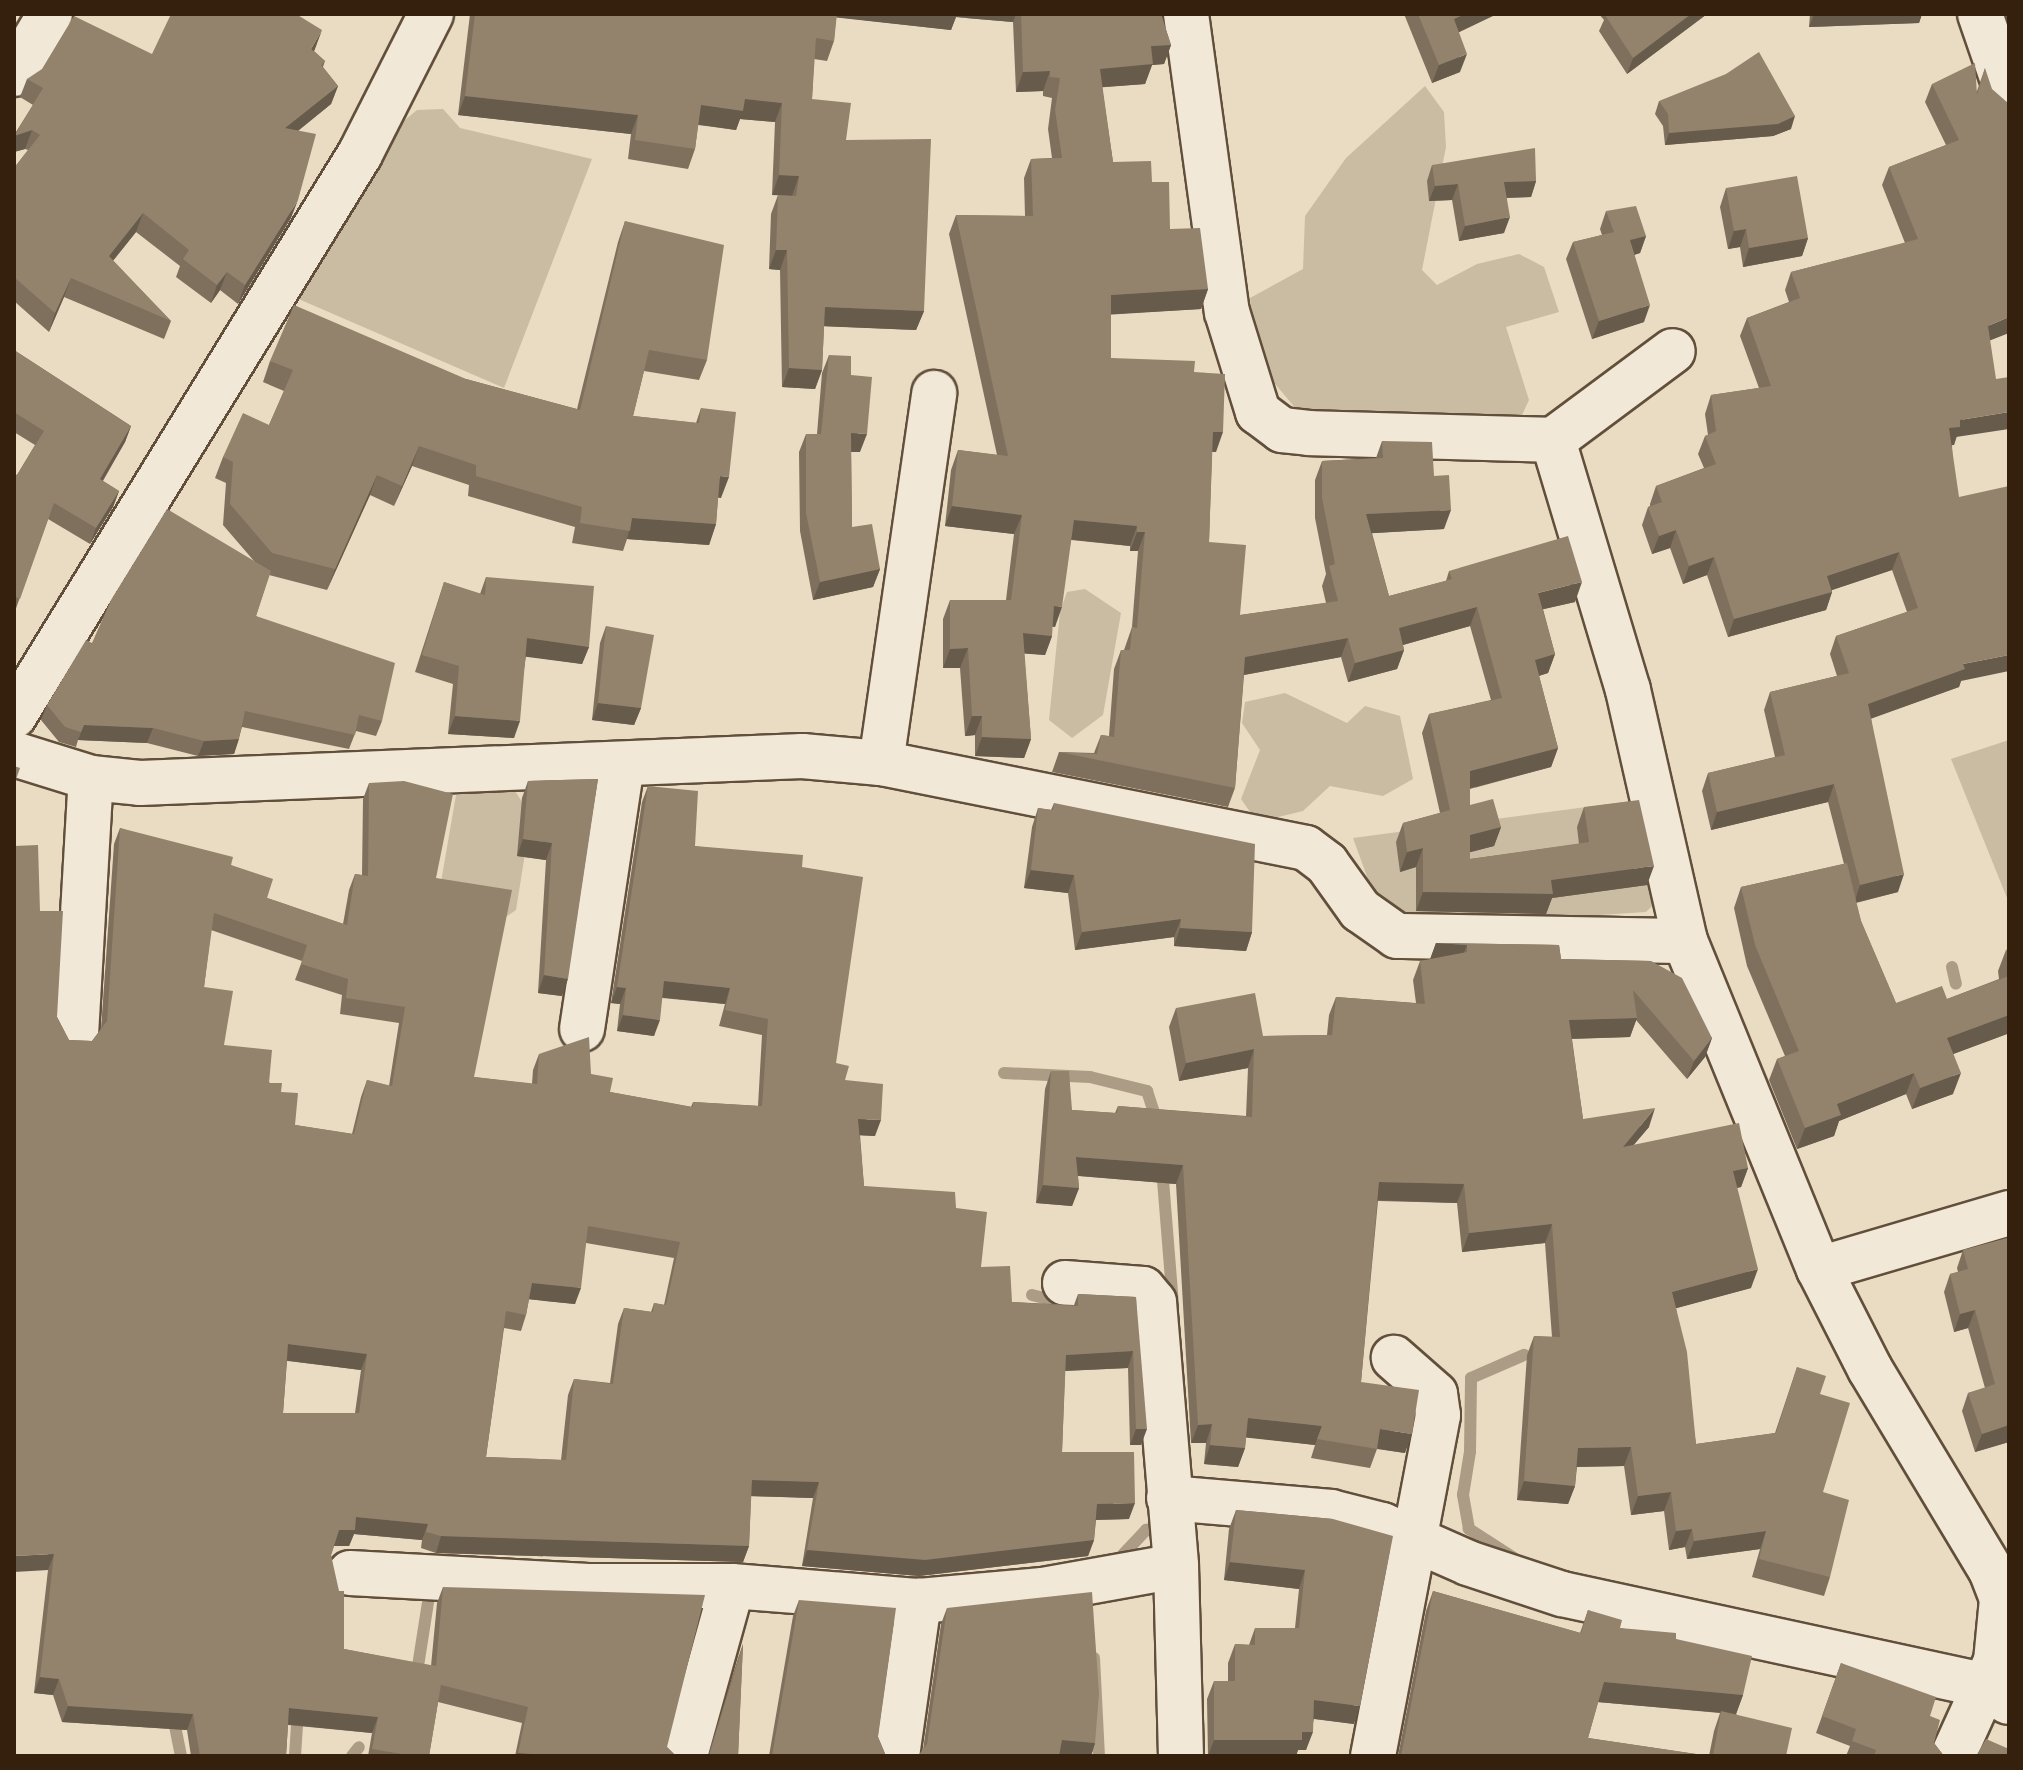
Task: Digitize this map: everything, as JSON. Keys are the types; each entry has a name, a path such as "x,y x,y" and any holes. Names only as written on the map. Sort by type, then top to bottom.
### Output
{"street":[{"path":"14,74 50,14"},
{"path":"14,716 360,154 431,14"},
{"path":"1186,14 1227,312 1258,412 1282,430 1553,440 1673,351"},
{"path":"1980,14 2009,98"},
{"path":"881,763 934,393"},
{"path":"1553,440 1628,690 1685,941 1819,1269 1870,1369 1997,1585 2003,1630 1998,1694 1953,1756"},
{"path":"14,754 91,778 140,783 802,756 881,763 1306,848 1327,864 1360,910 1397,936 1685,941"},
{"path":"582,1029 622,765"},
{"path":"76,1035 91,778"},
{"path":"1819,1269 2009,1213"},
{"path":"1065,1283 1143,1289 1154,1302 1176,1566 1181,1756"},
{"path":"1373,1756 1418,1540 1438,1415 1435,1394 1394,1358"},
{"path":"1169,1498 1331,1512 1418,1540 1516,1580 1614,1608 1714,1624 1998,1694"},
{"path":"350,1573 652,1598 732,1586 919,1601 1043,1590 1176,1566"},
{"path":"685,1756 732,1586"},
{"path":"897,1756 919,1601"}],"shaded area":[{"path":"1425,86 1444,112 1446,147 1422,270 1437,285 1477,264 1519,254 1544,267 1559,312 1506,327 1529,400 1515,430 1297,410 1256,361 1250,298 1303,269 1305,216 1346,158"},
{"path":"443,109 460,128 592,159 504,388 287,294 399,125 417,110"},
{"path":"1085,589 1121,613 1103,715 1072,738 1049,720 1060,612 1067,592"},
{"path":"1285,693 1347,723 1365,706 1400,716 1413,779 1383,796 1330,786 1303,811 1257,822 1241,799 1260,750 1242,723 1245,702"},
{"path":"2009,740 2009,903 1951,759"},
{"path":"508,780 531,816 516,910 497,923 436,911 456,795"},
{"path":"1639,800 1656,902 1646,912 1413,927 1373,893 1353,838"}],"building":[{"path":"171,14 296,14 322,30 311,49 325,61 321,65 338,86 285,128 316,134 298,200 245,285 227,272 217,285 183,259 189,250 143,213 109,256 171,321 71,278 55,313 14,277 14,168 40,135 32,130 14,136 43,88 27,79 42,69 74,16 152,54"},
{"path":"475,14 837,14 834,41 816,38 812,99 851,103 846,140 931,139 924,311 825,307 822,370 789,368 787,250 776,250 778,195 796,196 799,176 779,175 782,103 745,99 743,111 701,105 695,149 635,140 638,115 465,96"},
{"path":"1021,14 1161,14 1171,45 1151,46 1153,64 1100,69 1113,162 1151,161 1152,182 1169,182 1170,229 1200,228 1208,289 1111,295 1111,358 1195,361 1194,372 1225,374 1223,432 1213,432 1209,542 1246,545 1240,615 1338,601 1329,566 1335,564 1322,498 1322,461 1383,458 1382,441 1432,442 1434,476 1449,475 1451,510 1366,514 1389,596 1452,579 1449,571 1568,536 1582,582 1538,593 1555,654 1535,660 1558,748 1470,771 1470,805 1493,799 1501,827 1470,835 1470,859 1589,842 1584,807 1639,800 1654,866 1551,880 1553,894 1423,892 1423,848 1407,852 1403,823 1450,810 1429,714 1502,698 1477,607 1399,628 1404,650 1355,663 1348,638 1245,657 1235,788 1059,752 1097,754 1101,735 1114,737 1121,650 1130,650 1132,627 1137,628 1145,532 1137,532 1137,526 1074,520 1062,607 1054,606 1052,636 1023,633 1031,739 982,737 982,716 972,716 968,648 950,649 950,600 1011,600 1022,515 952,506 958,450 1008,456 956,215 1033,216 1031,159 1062,158 1055,110 1060,78 1050,77 1050,71 1023,72"},
{"path":"1418,14 1465,14 1454,19 1467,54 1439,65"},
{"path":"1607,14 1691,14 1633,58"},
{"path":"1759,52 1795,116 1778,124 1669,133 1668,114 1659,101 1726,74"},
{"path":"1975,63 1977,95 1985,68 1992,89 2008,103 2009,109 2009,317 1988,326 1996,379 2009,377 2009,412 1960,420 1960,427 1949,428 1959,497 2009,486 2009,655 1963,664 1965,669 1868,704 1904,874 1860,885 1834,784 1717,812 1708,773 1785,755 1770,692 1849,673 1836,636 1918,608 1899,552 1827,576 1832,592 1734,619 1714,557 1689,566 1676,530 1659,536 1648,507 1662,502 1656,486 1716,464 1705,436 1716,431 1711,395 1771,386 1747,318 1800,298 1791,272 1918,239 1889,167 1959,140 1932,84"},
{"path":"1535,148 1536,181 1504,182 1510,217 1465,226 1458,184 1435,186 1432,165"},
{"path":"1797,176 1808,238 1749,248 1746,229 1734,231 1726,188"},
{"path":"1636,206 1646,236 1630,240 1650,305 1599,321 1573,242 1614,232 1606,211"},
{"path":"625,221 724,245 707,360 649,350 633,416 699,423 701,408 736,412 729,477 720,476 716,524 632,518 630,531 580,523 582,507 476,476 476,465 419,446 402,486 377,475 335,569 272,553 230,504 233,462 223,457 243,413 269,425 293,370 270,361 294,305 466,379 580,410"},
{"path":"14,350 131,426 100,479 119,491 96,528 54,503 20,599 14,596 14,474 17,475 44,431 14,412"},
{"path":"829,355 851,356 851,375 872,377 867,434 851,433 852,527 872,524 880,569 820,582 806,513 806,434 821,434"},
{"path":"167,509 271,571 256,616 395,663 382,721 359,715 355,735 245,711 239,739 204,741 153,728 84,725 81,732 65,727 47,705 86,640 92,643 111,600"},
{"path":"486,577 594,586 589,647 527,638 520,721 455,716 459,666 422,655 444,582 485,595"},
{"path":"606,626 654,635 641,708 598,703"},
{"path":"14,766 20,768 14,785"},
{"path":"598,779 568,979 544,975 552,843 523,839 528,781"},
{"path":"404,781 453,794 436,878 512,890 474,1077 537,1084 539,1054 589,1037 591,1074 613,1078 610,1092 693,1107 693,1102 762,1106 768,1019 725,1010 730,988 664,981 660,1020 623,1015 626,988 617,987 648,786 698,791 695,846 803,855 802,867 863,877 836,1063 849,1066 845,1080 883,1084 881,1120 858,1119 864,1186 955,1192 956,1208 987,1212 981,1267 1010,1266 1012,1302 1078,1306 1078,1294 1136,1297 1147,1429 1136,1429 1133,1351 1066,1355 1062,1452 1134,1452 1135,1503 1097,1504 1094,1540 925,1560 807,1550 819,1482 752,1480 749,1546 441,1536 426,1532 428,1524 356,1517 355,1530 339,1530 331,1555 339,1591 344,1591 344,1649 436,1666 443,1587 705,1595 667,1747 676,1756 518,1753 528,1707 441,1685 429,1756 372,1749 378,1717 289,1708 286,1756 200,1756 193,1714 68,1706 59,1679 40,1677 54,1554 14,1556 14,846 38,845 40,911 63,911 57,1017 69,1040 92,1041 107,1021 120,828 233,857 231,865 273,879 267,898 347,925 355,874 368,876 369,783","holes":["214,913 307,945 301,964 348,979 346,998 405,1007 392,1086 367,1080 354,1134 295,1125 298,1093 281,1092 282,1083 269,1083 272,1050 224,1045 233,991 204,987","588,1226 680,1242 666,1305 654,1303 653,1312 624,1308 613,1384 574,1379 566,1460 486,1457 506,1311 526,1315 532,1283 581,1288","288,1344 367,1354 359,1413 283,1413"]},
{"path":"1054,803 1255,844 1252,932 1180,928 1181,919 1082,932 1074,875 1031,870 1038,808 1053,810"},
{"path":"1847,863 1861,921 1896,1003 1942,986 1947,999 2009,976 2009,1015 1947,1038 1961,1073 1920,1088 1914,1073 1837,1104 1841,1115 1805,1128 1777,1059 1799,1051 1755,945 1741,887"},
{"path":"1436,943 1559,945 1561,959 1651,961 1682,978 1712,1038 1694,1061 1633,990 1637,1018 1569,1020 1583,1119 1655,1108 1623,1147 1739,1123 1748,1168 1733,1171 1758,1269 1672,1292 1687,1352 1696,1444 1776,1433 1797,1367 1826,1376 1820,1394 1850,1403 1823,1492 1849,1500 1830,1577 1759,1559 1766,1531 1694,1541 1692,1529 1676,1531 1671,1492 1638,1496 1631,1447 1578,1448 1575,1486 1524,1481 1534,1336 1560,1337 1552,1224 1469,1233 1464,1184 1379,1182 1361,1382 1419,1390 1412,1434 1380,1429 1377,1449 1317,1439 1322,1426 1248,1418 1245,1448 1210,1445 1212,1424 1198,1425 1183,1165 1076,1157 1079,1188 1043,1185 1051,1071 1069,1071 1072,1110 1117,1113 1118,1106 1252,1117 1254,1049 1186,1063 1176,1008 1255,993 1263,1036 1332,1035 1336,997 1425,1004 1420,961 1467,952 1467,945"},
{"path":"2007,1238 2009,1425 1982,1434 1968,1393 1995,1384 1975,1310 1960,1314 1950,1274 1968,1269 1963,1250"},
{"path":"1236,1510 1333,1519 1393,1536 1360,1706 1314,1700 1313,1732 1302,1732 1302,1740 1214,1740 1214,1681 1235,1681 1235,1644 1255,1645 1255,1628 1299,1628 1305,1570 1230,1562"},
{"path":"1433,1591 1581,1633 1588,1610 1622,1620 1620,1628 1676,1633 1676,1639 1752,1656 1743,1695 1604,1682 1588,1738 1710,1756 1401,1756"},
{"path":"1092,1592 1099,1694 1095,1743 1062,1740 1059,1756 918,1756 927,1744 947,1608"},
{"path":"799,1600 896,1608 878,1737 886,1756 772,1756"},
{"path":"743,1644 738,1756 709,1756"},
{"path":"1841,1663 1936,1697 1930,1716 1940,1720 1934,1743 1944,1756 1874,1756 1876,1750 1852,1741 1856,1729 1822,1716"},
{"path":"1721,1711 1792,1728 1786,1756 1713,1756"},
{"path":"1986,1739 2009,1749 2009,1756 1976,1756"}],"waterway":[{"path":"1952,967 1956,984"},
{"path":"1004,1073 1090,1077 1147,1091 1157,1122"},
{"path":"1162,1168 1173,1305"},
{"path":"1032,1295 1067,1304"},
{"path":"1514,1558 1469,1529 1463,1495 1470,1452 1471,1378 1524,1355"},
{"path":"1114,1564 1146,1530 1165,1527"},
{"path":"416,1679 431,1583"},
{"path":"1094,1658 1099,1756"},
{"path":"295,1756 298,1709"},
{"path":"173,1716 181,1756"},
{"path":"352,1756 359,1747"}]}
